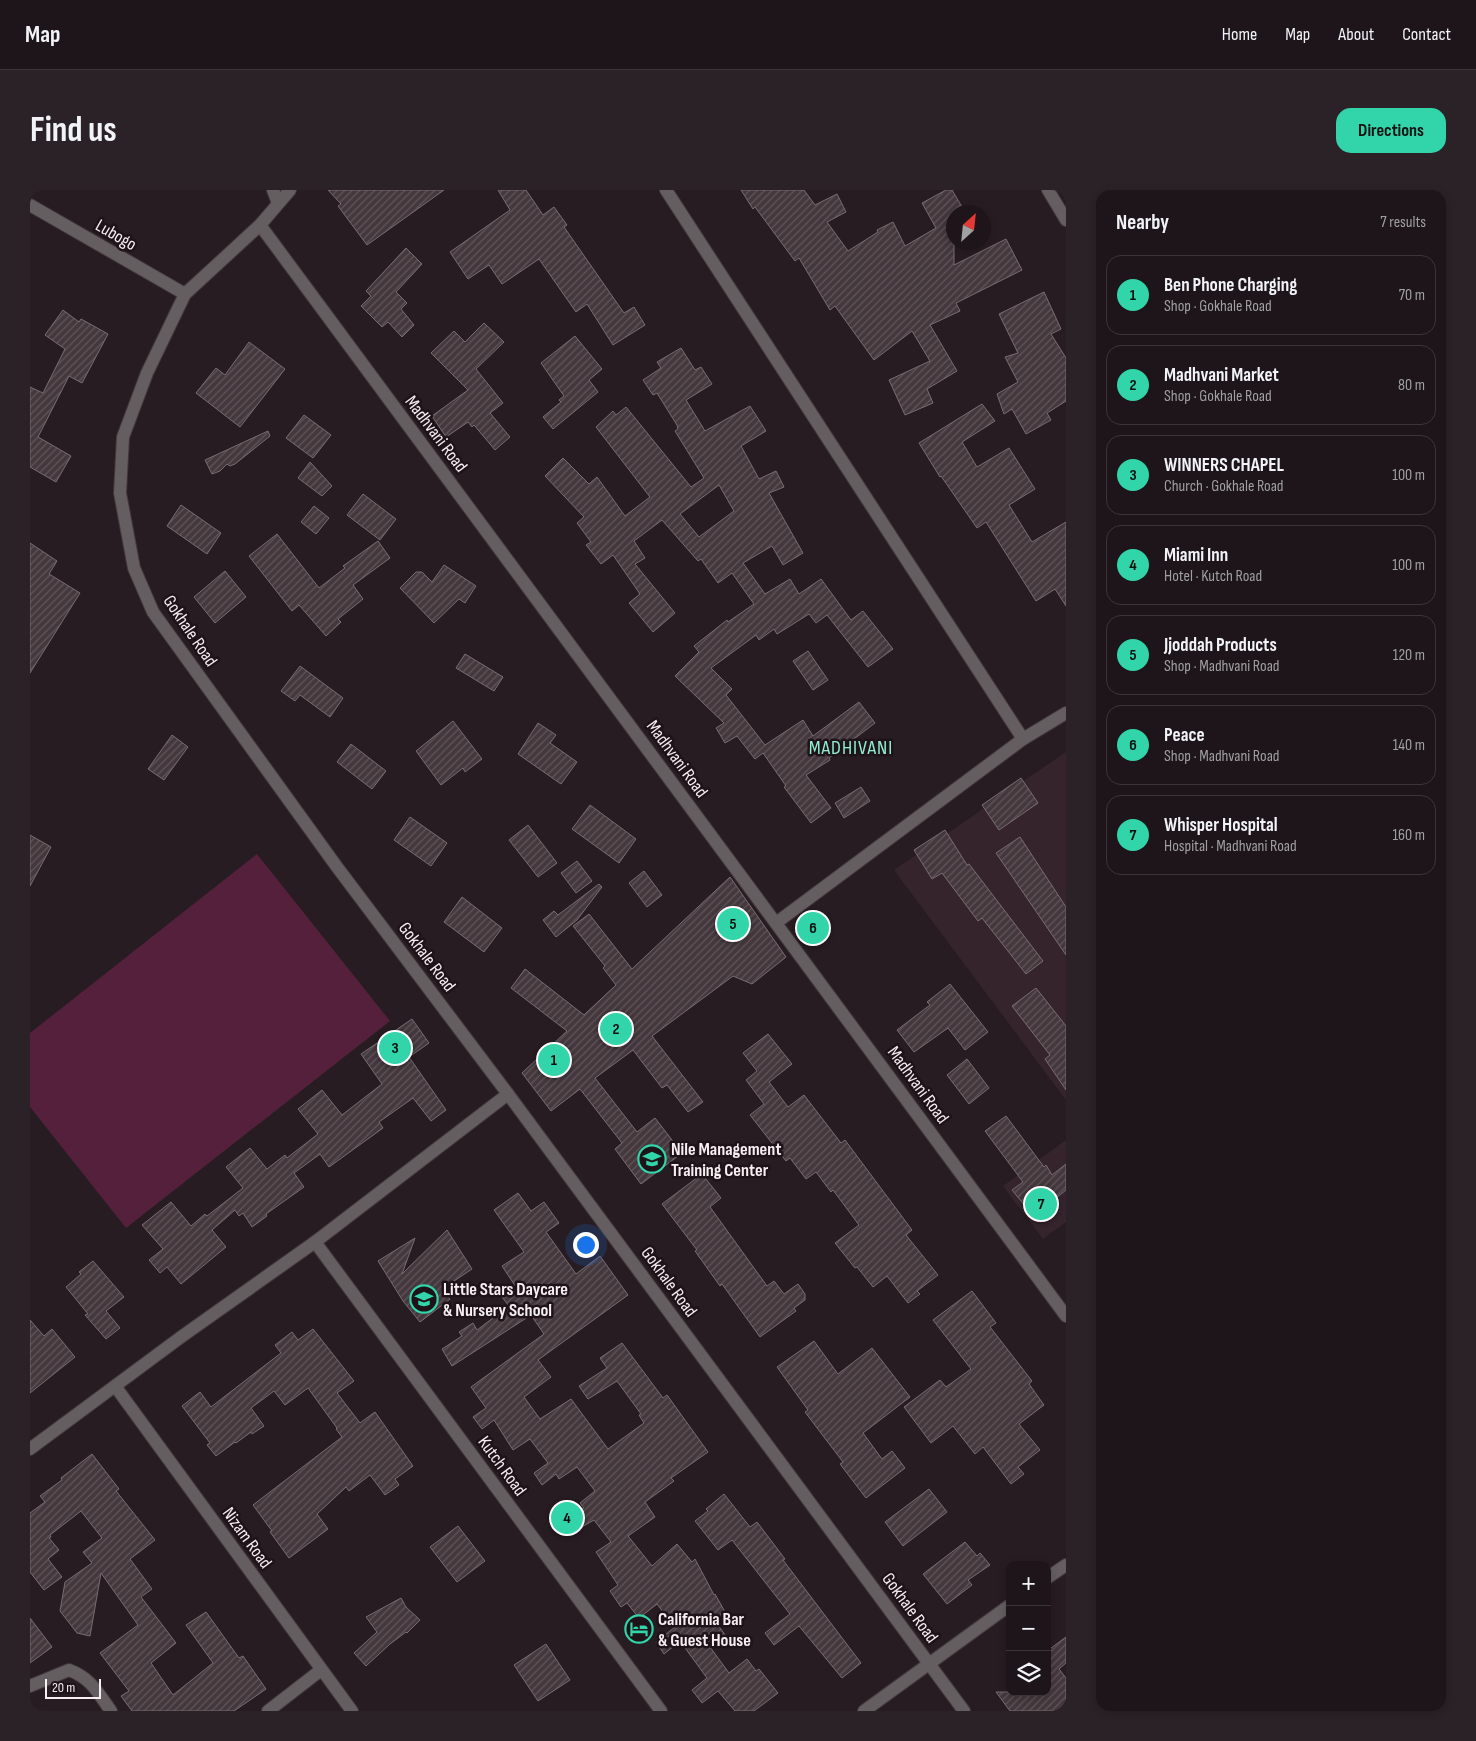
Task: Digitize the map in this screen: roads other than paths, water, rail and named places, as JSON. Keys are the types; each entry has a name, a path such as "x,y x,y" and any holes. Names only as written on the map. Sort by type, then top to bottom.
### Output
{"street":[{"path":"274,190 278,203"},
{"name":"Gokhale Road","path":"290,190 260,225 185,294 147,373 123,437 120,493 134,568 153,612 337,868 508,1094 964,1711"},
{"path":"666,190 1023,739"},
{"path":"1048,190 1066,220"},
{"name":"Lubogo","path":"30,205 185,294"},
{"name":"Madhvani Road","path":"260,225 1066,1316"},
{"path":"776,923 1023,739 1066,713"},
{"path":"30,1449 220,1308 315,1242 508,1094"},
{"name":"Kutch Road","path":"315,1242 661,1711"},
{"name":"Nizam Road","path":"115,1386 352,1711"},
{"path":"1051,1575 1066,1565"},
{"path":"864,1711 1009,1606"},
{"path":"30,1686 68,1670 89,1680 111,1711"},
{"path":"268,1711 321,1670"}],"place":[{"name":"Jjoddah Products","path":"733,924"},
{"name":"Peace","path":"813,928"},
{"name":"Madhvani Market","path":"616,1029"},
{"name":"WINNERS CHAPEL","path":"395,1048"},
{"name":"Ben Phone Charging","path":"554,1060"},
{"name":"Nile Management Training Center","path":"652,1159"},
{"name":"Whisper Hospital","path":"1041,1204"},
{"name":"Little Stars Daycare & Nursery School","path":"424,1299"},
{"name":"Miami Inn","path":"567,1518"},
{"name":"California Bar & Guest House","path":"639,1629"}],"district":[{"name":"MADHIVANI","path":"851,748"}]}
